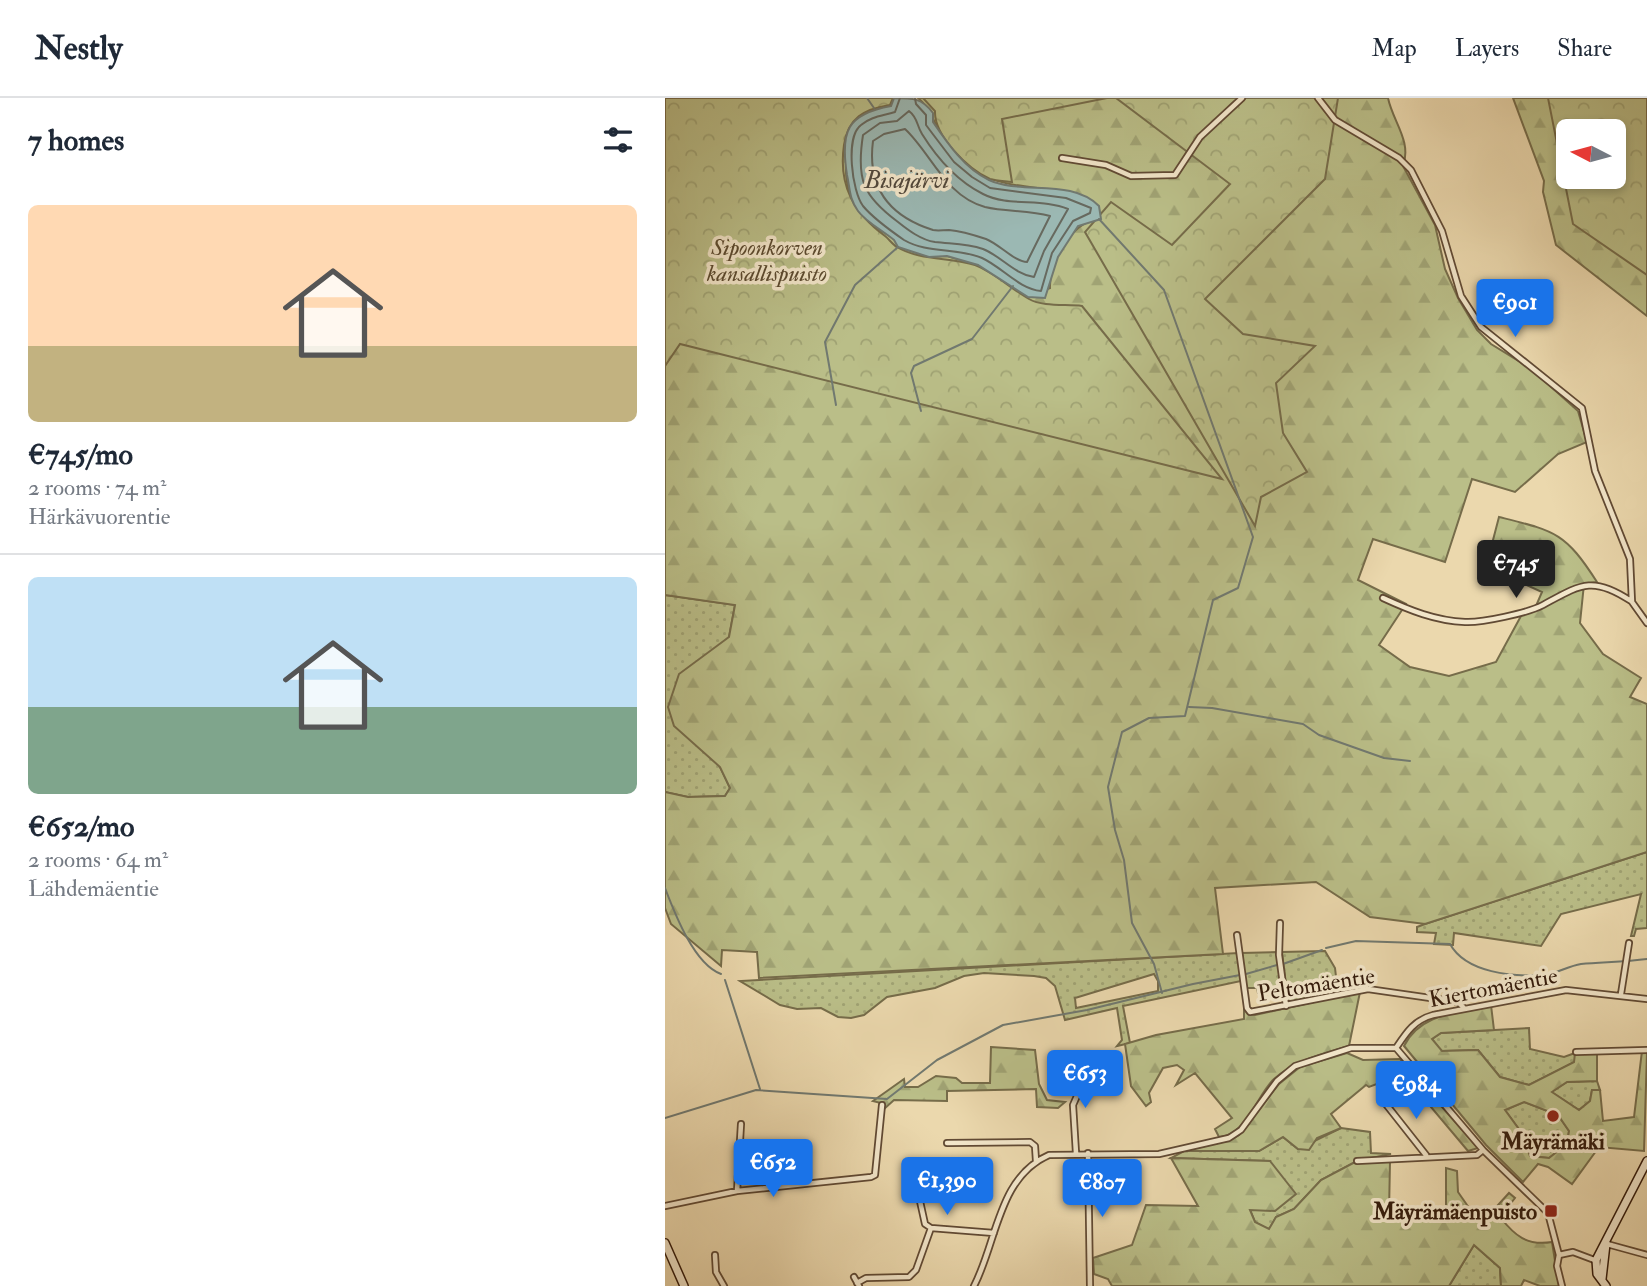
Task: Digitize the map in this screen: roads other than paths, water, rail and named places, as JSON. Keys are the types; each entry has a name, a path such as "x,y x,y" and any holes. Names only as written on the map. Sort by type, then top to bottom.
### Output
{"street":[{"path":"1062,158 1106,165 1131,176 1175,175 1200,137 1242,98"},
{"path":"1318,98 1335,120 1399,158 1411,170 1442,231 1461,296 1481,327 1500,345 1526,360 1581,408 1595,471 1630,559 1632,602"},
{"path":"1383,598 1438,619 1467,622 1526,611 1543,605 1558,593 1590,585 1603,586 1632,602 1647,623"},
{"path":"1280,923 1279,955 1286,1006"},
{"name":"Peltomäentie","path":"1237,935 1247,1008 1255,1013 1376,989 1458,1002 1463,1007"},
{"path":"1621,994 1629,943"},
{"name":"Kiertomäentie","path":"1396,1048 1409,1029 1422,1018 1463,1007 1555,990 1621,994 1647,999"},
{"path":"974,1286 1010,1191 1036,1161 1054,1153 1159,1154 1229,1138 1241,1130 1277,1081 1295,1066 1352,1048 1396,1048 1483,1150 1548,1213 1559,1255 1557,1266 1562,1286"},
{"path":"1576,1052 1647,1050"},
{"path":"1076,1153 1073,1105 1091,1064 1097,1060"},
{"path":"1385,1103 1426,1156"},
{"path":"665,1206 737,1191 875,1175 882,1105"},
{"path":"737,1191 741,1124"},
{"path":"947,1143 1030,1142 1035,1146 1036,1161"},
{"path":"1357,1161 1477,1155 1483,1150"},
{"path":"1088,1153 1090,1286"},
{"path":"1604,1283 1599,1261 1647,1161"},
{"path":"916,1183 922,1219 931,1228 994,1233"},
{"path":"854,1277 858,1284 866,1278 909,1277 916,1270 931,1228"},
{"path":"665,1243 684,1286"},
{"path":"1606,1243 1647,1255"},
{"path":"1559,1255 1573,1252 1599,1261"},
{"path":"715,1255 716,1272 724,1286"}],"water":[{"name":"Bisajärvi","path":"894,98 912,99 925,104 933,113 933,122 958,155 972,169 989,180 1016,186 1075,192 1088,197 1099,206 1101,219 1078,226 1058,257 1045,298 1028,297 978,265 947,256 929,257 898,247 894,240 861,215 851,198 845,160 846,136 856,120 876,109 891,106"}],"waterway":[{"path":"867,98 874,108"},
{"path":"1099,219 1164,290 1253,537 1238,588 1213,600 1185,716 1149,718 1122,732 1108,787 1115,830 1124,860 1132,923 1154,964 1162,993"},
{"path":"836,405 825,342 855,285 898,247"},
{"path":"921,411 911,373 914,366 972,339 1013,286"},
{"path":"1189,707 1212,708 1303,724 1319,735 1384,758 1410,761"},
{"path":"665,888 694,949 702,960 721,974"},
{"path":"1326,948 1356,941 1450,944 1457,954 1479,967 1518,975 1549,974 1581,964 1647,959"},
{"path":"1283,964 1322,950"},
{"path":"1246,974 1277,965"},
{"path":"665,1118 756,1090 887,1099 937,1060 1003,1025 1087,1010 1240,975"},
{"path":"725,980 760,1089"}],"place":[{"name":"Mäyrämäki","path":"1553,1116"},
{"name":"Mäyrämäenpuisto","path":"1551,1211"}],"park label":[{"name":"Sipoonkorven kansallispuisto","path":"767,260"}]}
